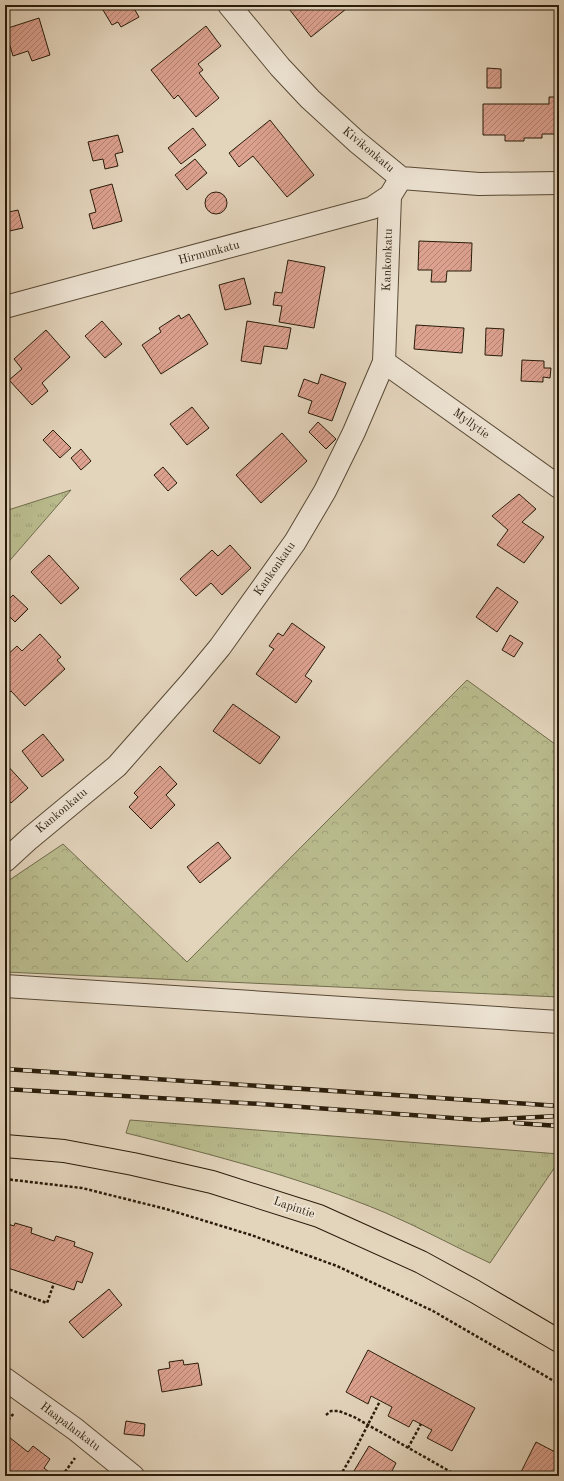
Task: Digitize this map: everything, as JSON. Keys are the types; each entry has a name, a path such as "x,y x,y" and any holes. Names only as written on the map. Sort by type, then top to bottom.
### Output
{"main road":[{"name":"Lapintie","path":"5,1146 64,1152 133,1164 212,1182 320,1216 421,1262 559,1341"}],"street":[{"name":"Kivikonkatu","path":"229,5 280,67 310,99 357,142 396,187 559,183"},
{"name":"Hirmunkatu","path":"5,307 372,208 396,187"},
{"name":"Kankonkatu","path":"5,861 29,839 117,766 191,682 220,647 295,542 325,491 354,432 384,362 396,187"},
{"name":"Myllytie","path":"384,362 559,487"},
{"path":"5,986 559,1022"},
{"name":"Haapalankatu","path":"5,1379 75,1429 134,1476"}],"path":[{"path":"5,1179 82,1188 166,1208 251,1235 337,1266 433,1311 559,1384"},
{"path":"5,1278 8,1268"},
{"path":"5,1288 47,1303 54,1283"},
{"path":"340,1476 354,1452 380,1400"},
{"path":"326,1415 331,1411 339,1411 368,1425 458,1476"},
{"path":"408,1448 421,1424"}],"green space":[{"path":"71,490 5,566 5,511"},
{"path":"467,680 559,747 559,997 5,972 5,883 63,844 187,962"},
{"path":"130,1120 559,1154 559,1161 490,1263 412,1225 354,1200 258,1168 126,1133"}],"building":[{"path":"100,5 132,5 139,17 121,27 118,22 112,25"},
{"path":"286,5 351,5 311,37"},
{"path":"39,18 50,55 32,61 28,51 13,56 5,29"},
{"path":"206,26 221,46 198,64 203,70 199,73 219,98 196,117 178,95 174,99 151,70"},
{"path":"487,68 501,69 501,88 487,88"},
{"path":"549,97 559,97 559,134 542,134 542,138 524,138 524,141 505,141 505,135 483,135 483,104 549,104"},
{"path":"270,120 314,175 287,197 253,156 239,167 229,153"},
{"path":"193,128 206,145 181,164 168,148"},
{"path":"118,135 123,152 115,154 118,166 105,169 103,159 93,161 88,142"},
{"path":"195,159 207,173 187,190 175,175"},
{"path":"112,184 122,221 93,229 89,214 96,212 90,190"},
{"path":"212,192 220,192 227,199 227,207 220,214 212,214 205,207 205,199"},
{"path":"7,205 9,212 18,210 23,228 5,232 5,206"},
{"path":"419,241 472,243 471,271 447,271 446,282 431,282 432,270 418,270"},
{"path":"288,260 325,267 314,328 279,322 282,306 273,305 275,292 282,293"},
{"path":"244,278 251,304 225,310 219,285"},
{"path":"189,314 208,344 161,374 142,345 161,332 159,328 179,315 181,319"},
{"path":"102,321 122,344 105,358 85,336"},
{"path":"247,321 291,328 287,349 264,346 261,364 241,361"},
{"path":"416,325 464,328 462,353 414,349"},
{"path":"486,328 504,329 502,356 485,355"},
{"path":"46,330 70,357 42,383 48,391 32,405 9,380 22,369 14,359"},
{"path":"522,360 544,361 544,368 551,368 550,378 543,377 543,382 521,381"},
{"path":"321,374 346,383 332,421 308,413 312,401 298,396 304,379 318,384"},
{"path":"192,407 209,428 187,445 170,424"},
{"path":"318,422 336,439 326,449 309,432"},
{"path":"53,430 71,448 60,458 43,440"},
{"path":"282,433 307,461 261,503 236,475"},
{"path":"81,449 91,461 81,470 71,458"},
{"path":"163,467 177,483 168,491 154,475"},
{"path":"519,494 536,509 522,522 544,537 524,563 497,545 508,530 492,516"},
{"path":"230,545 251,568 222,595 211,583 196,596 180,579 212,550 218,556"},
{"path":"49,555 79,588 61,604 31,572"},
{"path":"497,587 518,602 497,632 476,617"},
{"path":"13,595 28,609 15,622 5,612 5,603"},
{"path":"292,623 325,647 305,676 312,681 296,703 256,674 274,649 269,646 278,633 283,636"},
{"path":"40,634 61,657 57,660 65,669 25,706 11,691 5,697 5,657 17,646 22,651"},
{"path":"510,635 523,643 514,657 502,650"},
{"path":"233,704 280,737 260,764 213,731"},
{"path":"43,734 64,760 42,777 22,751"},
{"path":"5,763 28,788 11,803 5,796"},
{"path":"160,766 177,784 166,795 175,805 151,829 129,807 138,797 134,793"},
{"path":"218,842 231,858 200,883 187,867"},
{"path":"5,1223 14,1226 15,1223 32,1228 31,1233 54,1241 56,1236 75,1242 74,1246 93,1253 82,1283 77,1281 74,1290 5,1267"},
{"path":"109,1289 122,1305 83,1338 69,1322"},
{"path":"368,1350 475,1408 452,1451 427,1438 432,1430 413,1420 409,1427 388,1416 392,1407 371,1396 368,1404 346,1392"},
{"path":"183,1360 184,1365 198,1363 202,1385 162,1392 158,1370 170,1368 169,1362"},
{"path":"126,1421 145,1424 144,1436 124,1434"},
{"path":"9,1437 28,1452 33,1446 50,1459 44,1468 54,1476 5,1476 5,1442"},
{"path":"536,1442 559,1454 559,1476 519,1476"},
{"path":"369,1446 396,1463 391,1473 396,1476 351,1476"}],"railway":[{"path":"5,1069 559,1106"},
{"path":"5,1089 261,1104 480,1120 559,1116"},
{"path":"515,1123 559,1126"}]}
